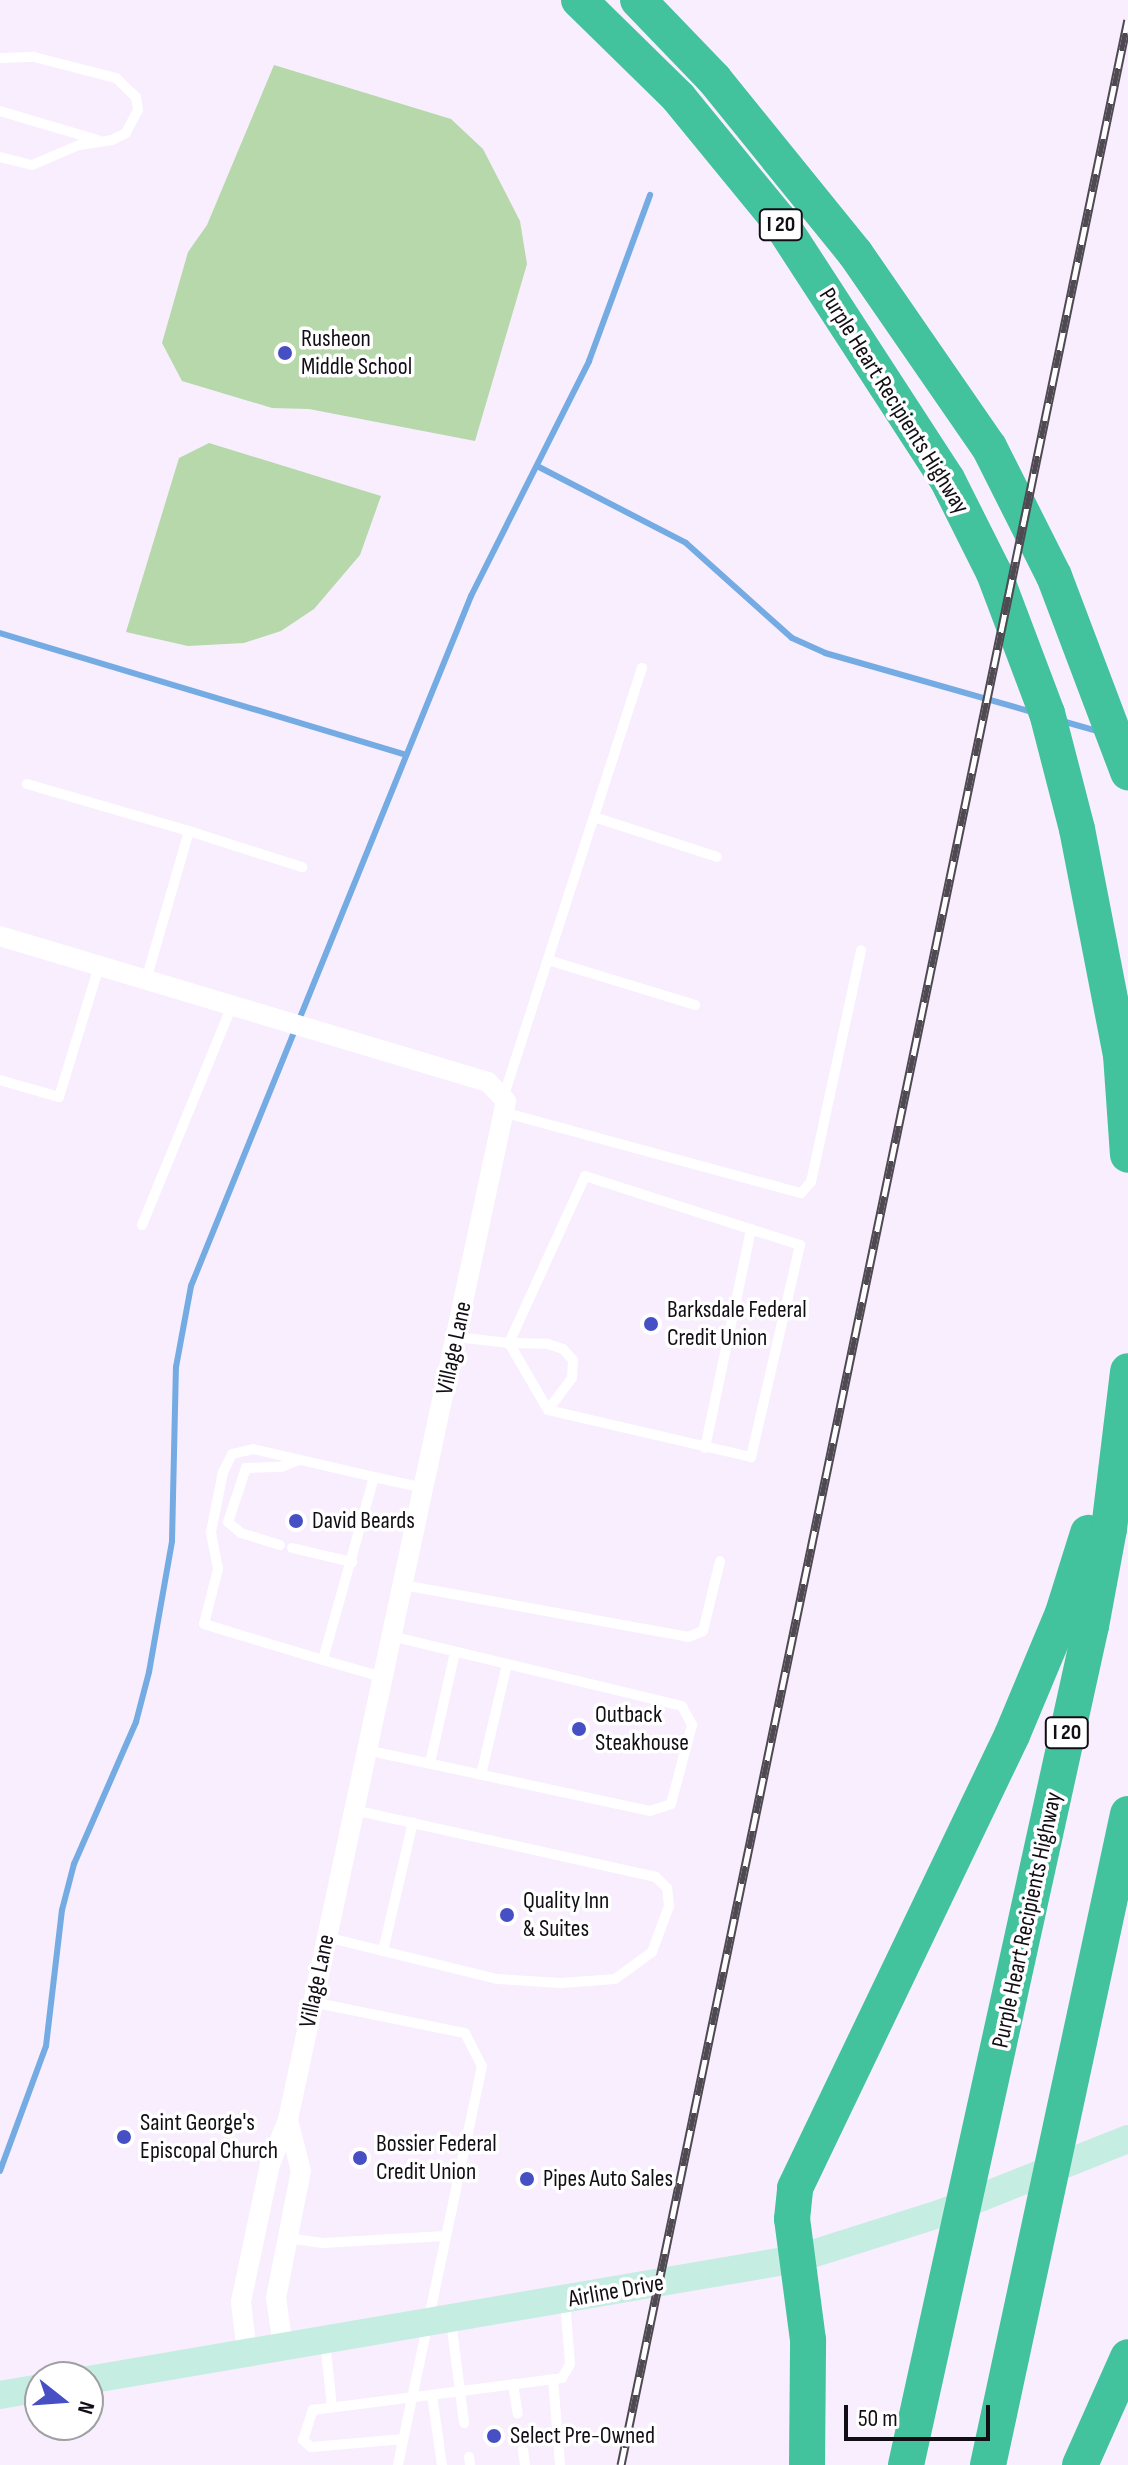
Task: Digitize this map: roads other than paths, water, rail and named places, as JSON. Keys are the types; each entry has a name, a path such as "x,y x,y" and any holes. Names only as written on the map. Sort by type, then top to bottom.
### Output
{"highway":[{"name":"Purple Heart Recipients Highway","path":"579,0 678,97 778,219 947,479 994,573 1034,677 1077,829 1121,1055 1128,1155"},
{"name":"Purple Heart Recipients Highway","path":"638,0 714,79 855,253 963,408 1012,488 1049,564 1128,772"},
{"name":"Purple Heart Recipients Highway","path":"906,2465 1091,1626 1128,1371"},
{"path":"807,2465 808,2340 796,2259 795,2188 951,1872 1036,1681 1121,1429"},
{"path":"988,2465 1128,1814"},
{"path":"1080,2465 1128,2357"}],"main road":[{"name":"Airline Drive","path":"104,2377 796,2259 942,2213 1128,2139"},
{"path":"0,2395 24,2391"}],"street":[{"path":"0,936 488,1082 505,1104"},
{"name":"Village Lane","path":"247,2353 241,2302 270,2164 288,2120 505,1104"},
{"name":"Village Lane","path":"283,2347 276,2298 301,2171 288,2120"}],"lane":[{"path":"0,58 34,57 129,86 136,97 135,122 126,133 32,165 0,157"},
{"path":"0,111 99,140"},
{"path":"642,668 505,1104 801,1193 811,1182 861,950"},
{"path":"27,784 302,867"},
{"path":"594,817 717,857"},
{"path":"146,980 189,831"},
{"path":"548,960 695,1005"},
{"path":"0,1080 59,1097 99,966"},
{"path":"142,1225 232,1006"},
{"path":"585,1176 800,1245 751,1457 548,1410 509,1343 585,1176"},
{"path":"705,1448 751,1229"},
{"path":"456,1337 548,1344 563,1349 573,1360 572,1378 548,1410"},
{"path":"382,1677 204,1624 218,1569 211,1532 223,1472 232,1454 253,1449 424,1488"},
{"path":"298,1460 281,1467 246,1468 228,1522 241,1533 352,1562"},
{"path":"323,1660 374,1477"},
{"path":"403,1585 688,1637 703,1631 720,1561"},
{"path":"366,1750 631,1810 665,1809 671,1804 692,1725 682,1706 391,1636"},
{"path":"430,1763 455,1652"},
{"path":"481,1775 507,1664"},
{"path":"326,1937 497,1979 561,1983 615,1979 652,1952 669,1906 667,1888 656,1877 354,1810"},
{"path":"383,1951 413,1822"},
{"path":"312,2002 465,2033 478,2050 482,2066 444,2236 438,2321 411,2397 398,2465"},
{"path":"286,2238 323,2243 444,2236"},
{"path":"403,2439 311,2447 303,2440 313,2410 562,2378 570,2364 565,2300"},
{"path":"438,2321 460,2391 464,2423"},
{"path":"325,2340 332,2407"},
{"path":"553,2379 560,2465"},
{"path":"513,2384 518,2414"},
{"path":"432,2395 442,2465"},
{"path":"523,2450 525,2465"}],"waterway":[{"path":"0,2171 46,2046 62,1910 74,1864 136,1722 149,1672 172,1541 176,1367 191,1286 471,596 589,361 650,195"},
{"path":"539,467 686,543 792,638 825,653 1032,712"},
{"path":"0,633 406,755"},
{"path":"1062,721 1098,731"}],"railway":[{"path":"621,2465 1128,20"}],"place":[{"name":"Rusheon Middle School","path":"285,353"},
{"name":"Barksdale Federal Credit Union","path":"651,1324"},
{"name":"David Beards","path":"296,1521"},
{"name":"Outback Steakhouse","path":"579,1729"},
{"name":"Quality Inn & Suites","path":"507,1915"},
{"name":"Saint George's Episcopal Church","path":"124,2137"},
{"name":"Bossier Federal Credit Union","path":"360,2158"},
{"name":"Pipes Auto Sales","path":"527,2179"},
{"name":"Select Pre-Owned","path":"494,2436"}]}
